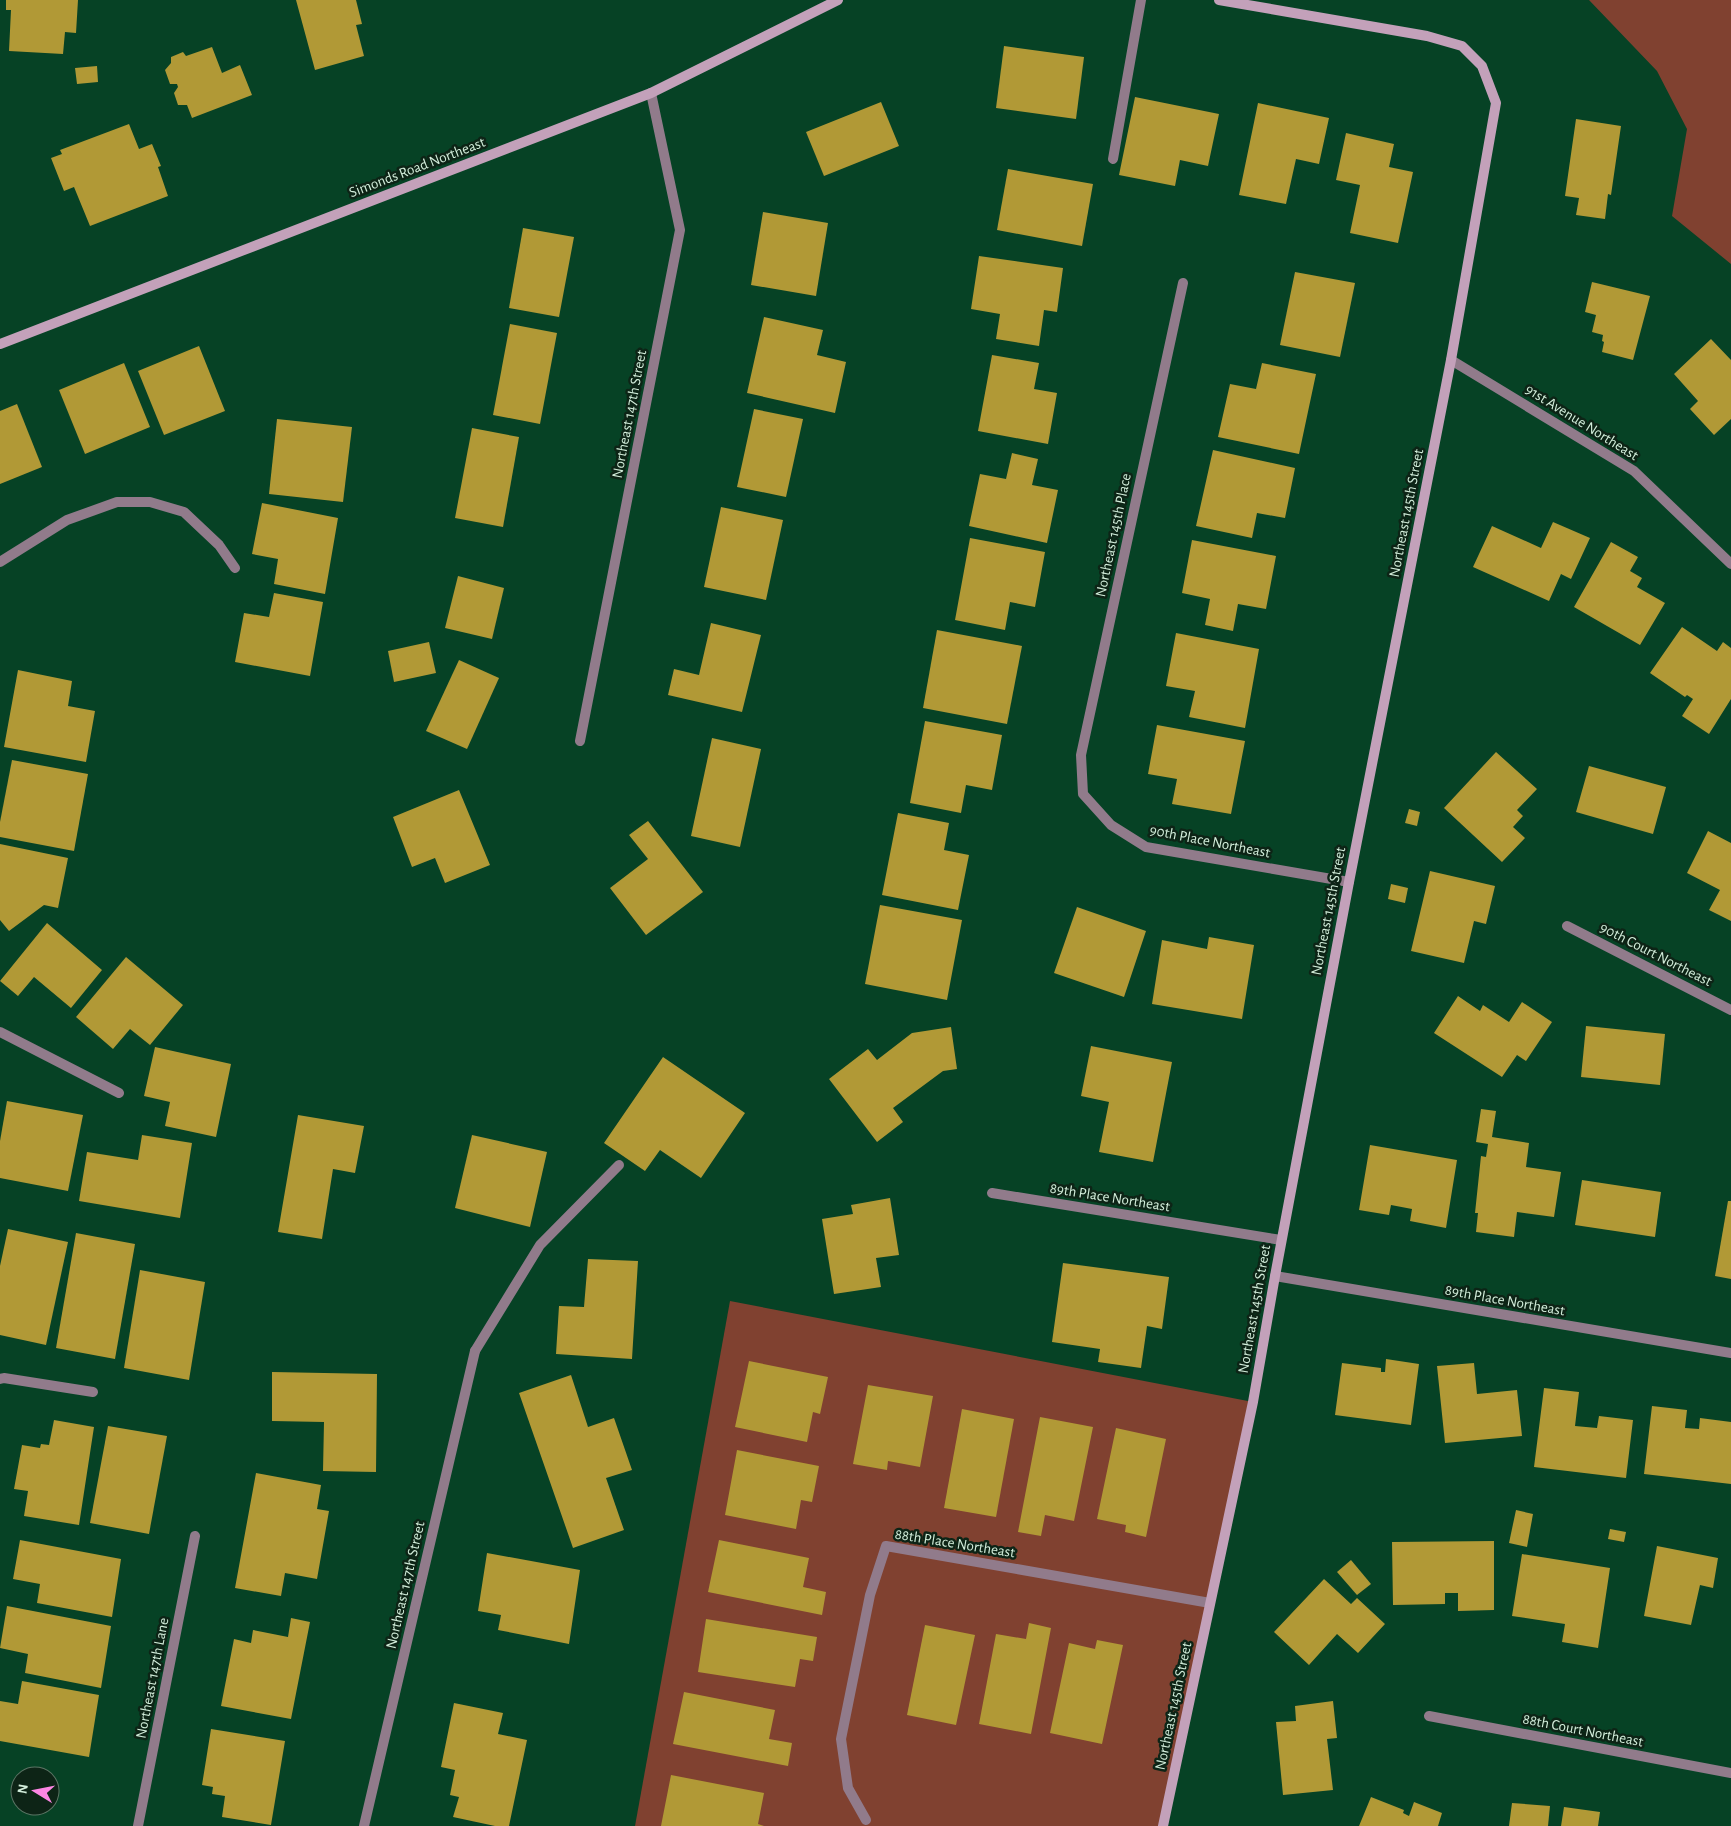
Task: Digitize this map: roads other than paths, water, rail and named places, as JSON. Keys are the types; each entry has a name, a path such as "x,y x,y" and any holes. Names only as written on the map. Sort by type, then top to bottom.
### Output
{"street":[{"name":"Simonds Road Northeast","path":"0,344 651,93 838,0"},
{"path":"1113,159 1141,0"},
{"name":"Northeast 145th Street","path":"1163,1826 1253,1402 1349,882 1451,360 1496,103 1482,66 1462,46 1427,36 1219,0"},
{"name":"Northeast 147th Street","path":"580,741 680,230 651,93"},
{"name":"Northeast 145th Place","path":"1083,794 1081,755 1183,283"},
{"name":"91st Avenue Northeast","path":"1451,360 1634,471 1731,564"},
{"path":"0,562 67,520 117,502 150,502 184,512 219,545 235,568"},
{"name":"90th Place Northeast","path":"1083,794 1111,825 1146,847 1349,882"},
{"name":"90th Court Northeast","path":"1567,926 1731,1010"},
{"path":"0,1032 120,1094"},
{"name":"Northeast 147th Street","path":"364,1826 475,1351 540,1246 619,1165"},
{"name":"89th Place Northeast","path":"992,1193 1282,1240"},
{"name":"89th Place Northeast","path":"1275,1276 1731,1353"},
{"path":"0,1379 4,1378 94,1392"},
{"name":"Northeast 147th Lane","path":"138,1826 194,1536"},
{"name":"88th Place Northeast","path":"866,1820 848,1788 840,1739 870,1595 886,1546 1210,1603"},
{"name":"88th Court Northeast","path":"1429,1716 1731,1773"}]}
